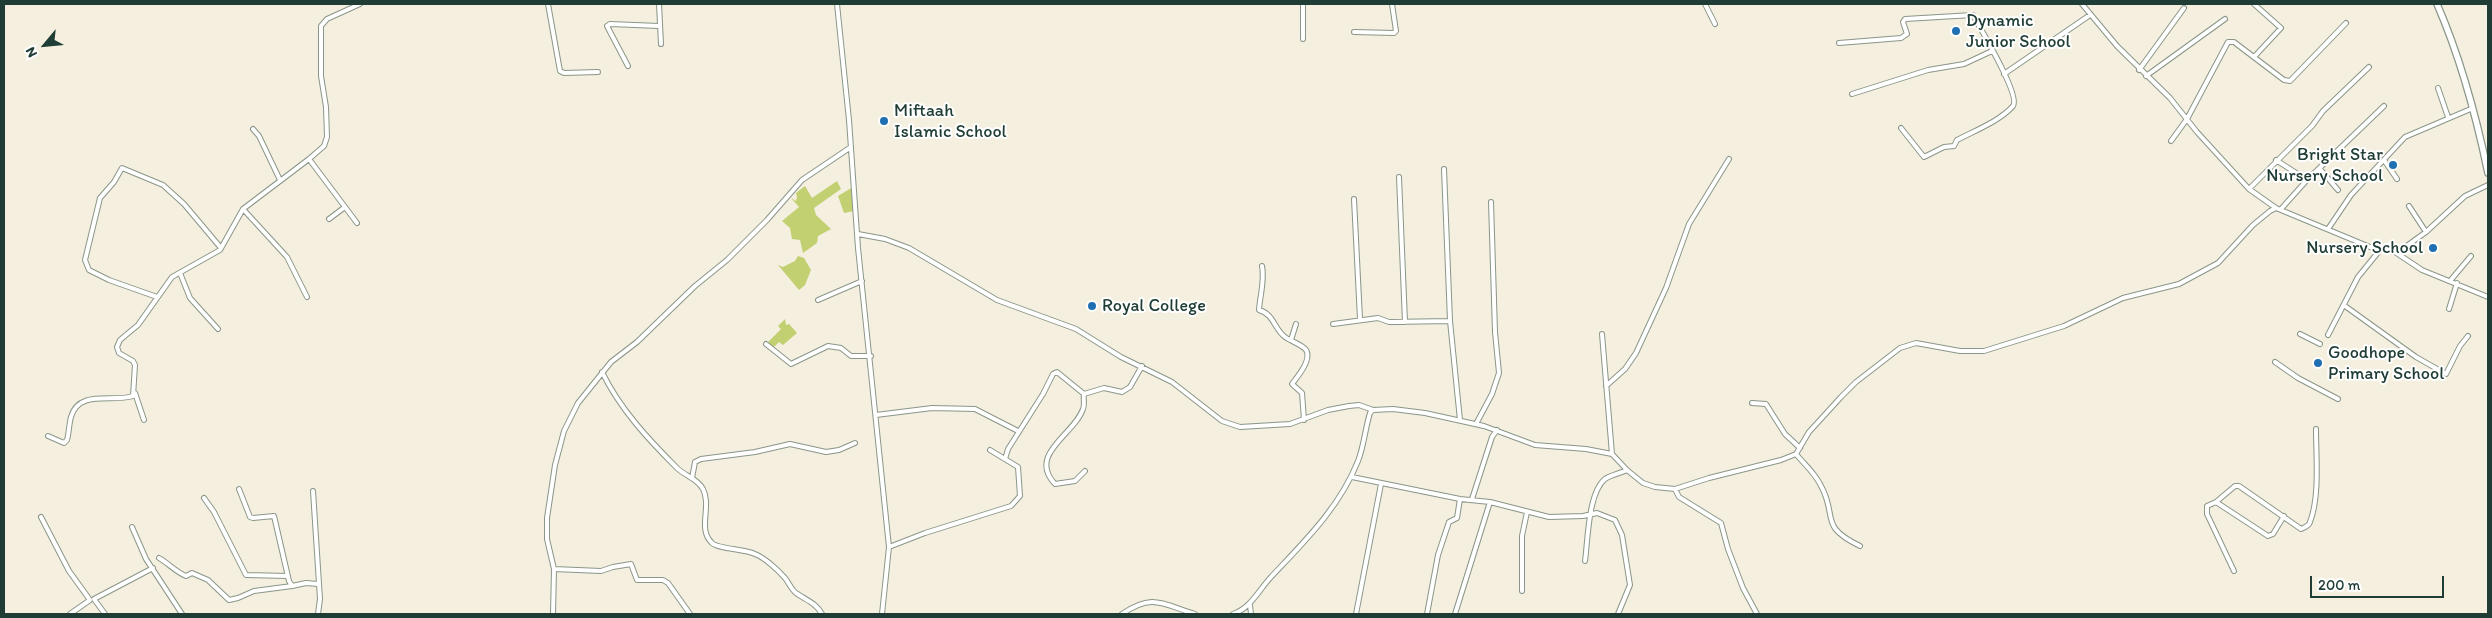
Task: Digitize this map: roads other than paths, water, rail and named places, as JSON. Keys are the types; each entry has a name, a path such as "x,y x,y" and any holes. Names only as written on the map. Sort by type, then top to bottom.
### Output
{"main road":[{"path":"2437,4 2449,32 2474,108 2488,174"}],"street":[{"path":"144,420 135,393 135,363 119,353 118,344 138,325 172,277 221,248 244,209 324,146 327,136 326,107 321,76 321,26 327,19 360,4"},
{"path":"548,4 560,71 564,73 598,72"},
{"path":"659,4 661,44"},
{"path":"837,4 862,281 889,547 882,614"},
{"path":"1303,4 1303,40"},
{"path":"1354,32 1394,33 1396,31 1392,4"},
{"path":"1705,4 1715,24"},
{"path":"2082,4 2139,70 2170,98 2249,189 2279,208 2380,250 2395,252 2422,270 2488,297"},
{"path":"2254,4 2281,28 2254,57"},
{"path":"2139,70 2184,8"},
{"path":"1839,44 1901,38 1907,34 1903,22 1905,19 1973,15 2013,94 2012,106 1996,118 1956,140 1954,146 1944,147 1922,157 1901,128"},
{"path":"2004,74 2090,15"},
{"path":"2146,76 2225,19"},
{"path":"2171,140 2187,119 2225,44 2234,42 2284,80 2290,81 2346,23"},
{"path":"628,66 607,26 610,24 659,26"},
{"path":"1852,94 1928,70 1964,64 1992,51"},
{"path":"2249,189 2369,67"},
{"path":"2438,88 2448,117"},
{"path":"1602,334 1612,454 1627,470 1649,486 1675,489 1708,478 1781,460 1796,454 1809,432 1841,397 1856,382 1900,348 1916,343 1960,351 1984,351 2064,326 2123,298 2179,284 2218,263 2260,218 2279,208 2384,106"},
{"path":"2328,230 2351,195 2405,137 2448,117 2474,108"},
{"path":"253,129 259,136 280,180"},
{"path":"553,614 554,569 547,529 555,465 568,421 578,403 602,372 695,286 727,260 767,220 802,180 851,147"},
{"path":"309,159 357,223"},
{"path":"1606,386 1629,366 1636,353 1666,288 1689,224 1728,159"},
{"path":"2276,160 2307,180"},
{"path":"2384,160 2397,179"},
{"path":"157,297 89,270 85,260 100,198 114,182 122,168 163,184 184,204 221,248"},
{"path":"1444,169 1450,321 1460,420"},
{"path":"2320,169 2338,190"},
{"path":"1398,177 1405,322"},
{"path":"2395,252 2406,247 2426,232 2465,196 2488,185"},
{"path":"1354,199 1360,319"},
{"path":"1476,424 1492,394 1499,373 1495,332 1491,202"},
{"path":"2409,206 2426,232"},
{"path":"329,219 345,207"},
{"path":"244,209 287,257 307,297"},
{"path":"858,234 886,239 909,248 997,300 1076,330 1120,357 1172,382 1222,421 1240,427 1290,424 1328,410 1360,405 1373,410 1392,409 1460,420 1497,430 1520,441 1535,444 1612,454"},
{"path":"2328,335 2346,306 2358,277 2380,250"},
{"path":"2450,281 2471,256"},
{"path":"1262,266 1264,276 1261,285 1259,310 1272,317 1281,332 1306,349 1308,354 1306,363 1292,384 1302,393 1304,420"},
{"path":"180,273 190,298 218,329"},
{"path":"818,300 862,281"},
{"path":"2449,310 2457,283"},
{"path":"2346,306 2416,357 2446,374 2460,346 2468,336"},
{"path":"1333,324 1352,323 1360,319 1378,318 1389,322 1450,321"},
{"path":"1291,340 1296,324"},
{"path":"2300,334 2320,344"},
{"path":"766,344 791,364 828,346 841,348 852,356 871,356"},
{"path":"2275,362 2298,378 2338,398"},
{"path":"1084,394 1104,388 1122,392 1130,388 1142,366"},
{"path":"602,372 616,400 646,436 677,468 699,484 707,498 708,507 704,522 710,541 716,546 743,550 761,557 784,577 794,592 815,605 822,614"},
{"path":"1005,458 1018,430 1043,394 1052,374 1057,372 1084,394 1084,408 1053,448 1045,468 1048,478 1054,484 1075,481 1084,471"},
{"path":"48,436 64,442 67,440 71,416 76,406 87,399 122,398 133,396 135,393"},
{"path":"1752,403 1766,404 1785,434 1800,448"},
{"path":"876,415 932,408 975,409 1018,430"},
{"path":"1233,614 1250,605 1269,580 1327,515 1352,477 1363,446 1370,413 1373,410"},
{"path":"2234,571 2206,510 2206,506 2216,502 2235,486 2238,486 2301,529 2310,524 2316,473 2316,429"},
{"path":"1472,499 1492,437 1497,430"},
{"path":"692,478 695,462 701,459 746,454 790,444 826,452 839,450 856,443"},
{"path":"889,547 925,533 1011,506 1020,496 1018,467 990,450"},
{"path":"1796,454 1821,485 1828,504 1830,521 1836,531 1860,546"},
{"path":"1585,561 1591,514 1597,489 1605,479 1627,470"},
{"path":"1352,477 1460,499 1490,502 1549,517 1597,513 1615,520 1622,535 1630,585 1618,614"},
{"path":"1356,614 1381,484"},
{"path":"239,489 250,517 274,516 292,586"},
{"path":"1675,489 1679,497 1721,523 1728,549 1743,588 1757,614"},
{"path":"313,491 320,599 318,614"},
{"path":"204,498 214,512 246,575 288,576"},
{"path":"1427,614 1438,555 1449,522 1457,518 1460,499"},
{"path":"1455,614 1490,502"},
{"path":"2216,502 2268,536 2273,534 2284,516"},
{"path":"1522,591 1522,536 1527,512"},
{"path":"42,517 69,571 90,600 70,614"},
{"path":"132,528 153,568 182,614"},
{"path":"159,558 172,566 179,574 186,576 192,573 208,580 229,600 254,590 306,583 318,584"},
{"path":"554,569 601,571 631,564 637,580 663,580 668,583 690,614"},
{"path":"105,614 94,599 153,568"},
{"path":"1122,614 1151,600 1195,614"},
{"path":"1250,605 1251,614"}],"place":[{"name":"Dynamic Junior School","path":"1956,31"},
{"name":"Miftaah Islamic School","path":"884,121"},
{"name":"Bright Star Nursery School","path":"2393,165"},
{"name":"Nursery School","path":"2433,248"},
{"name":"Royal College","path":"1092,306"},
{"name":"Goodhope Primary School","path":"2318,363"}]}
